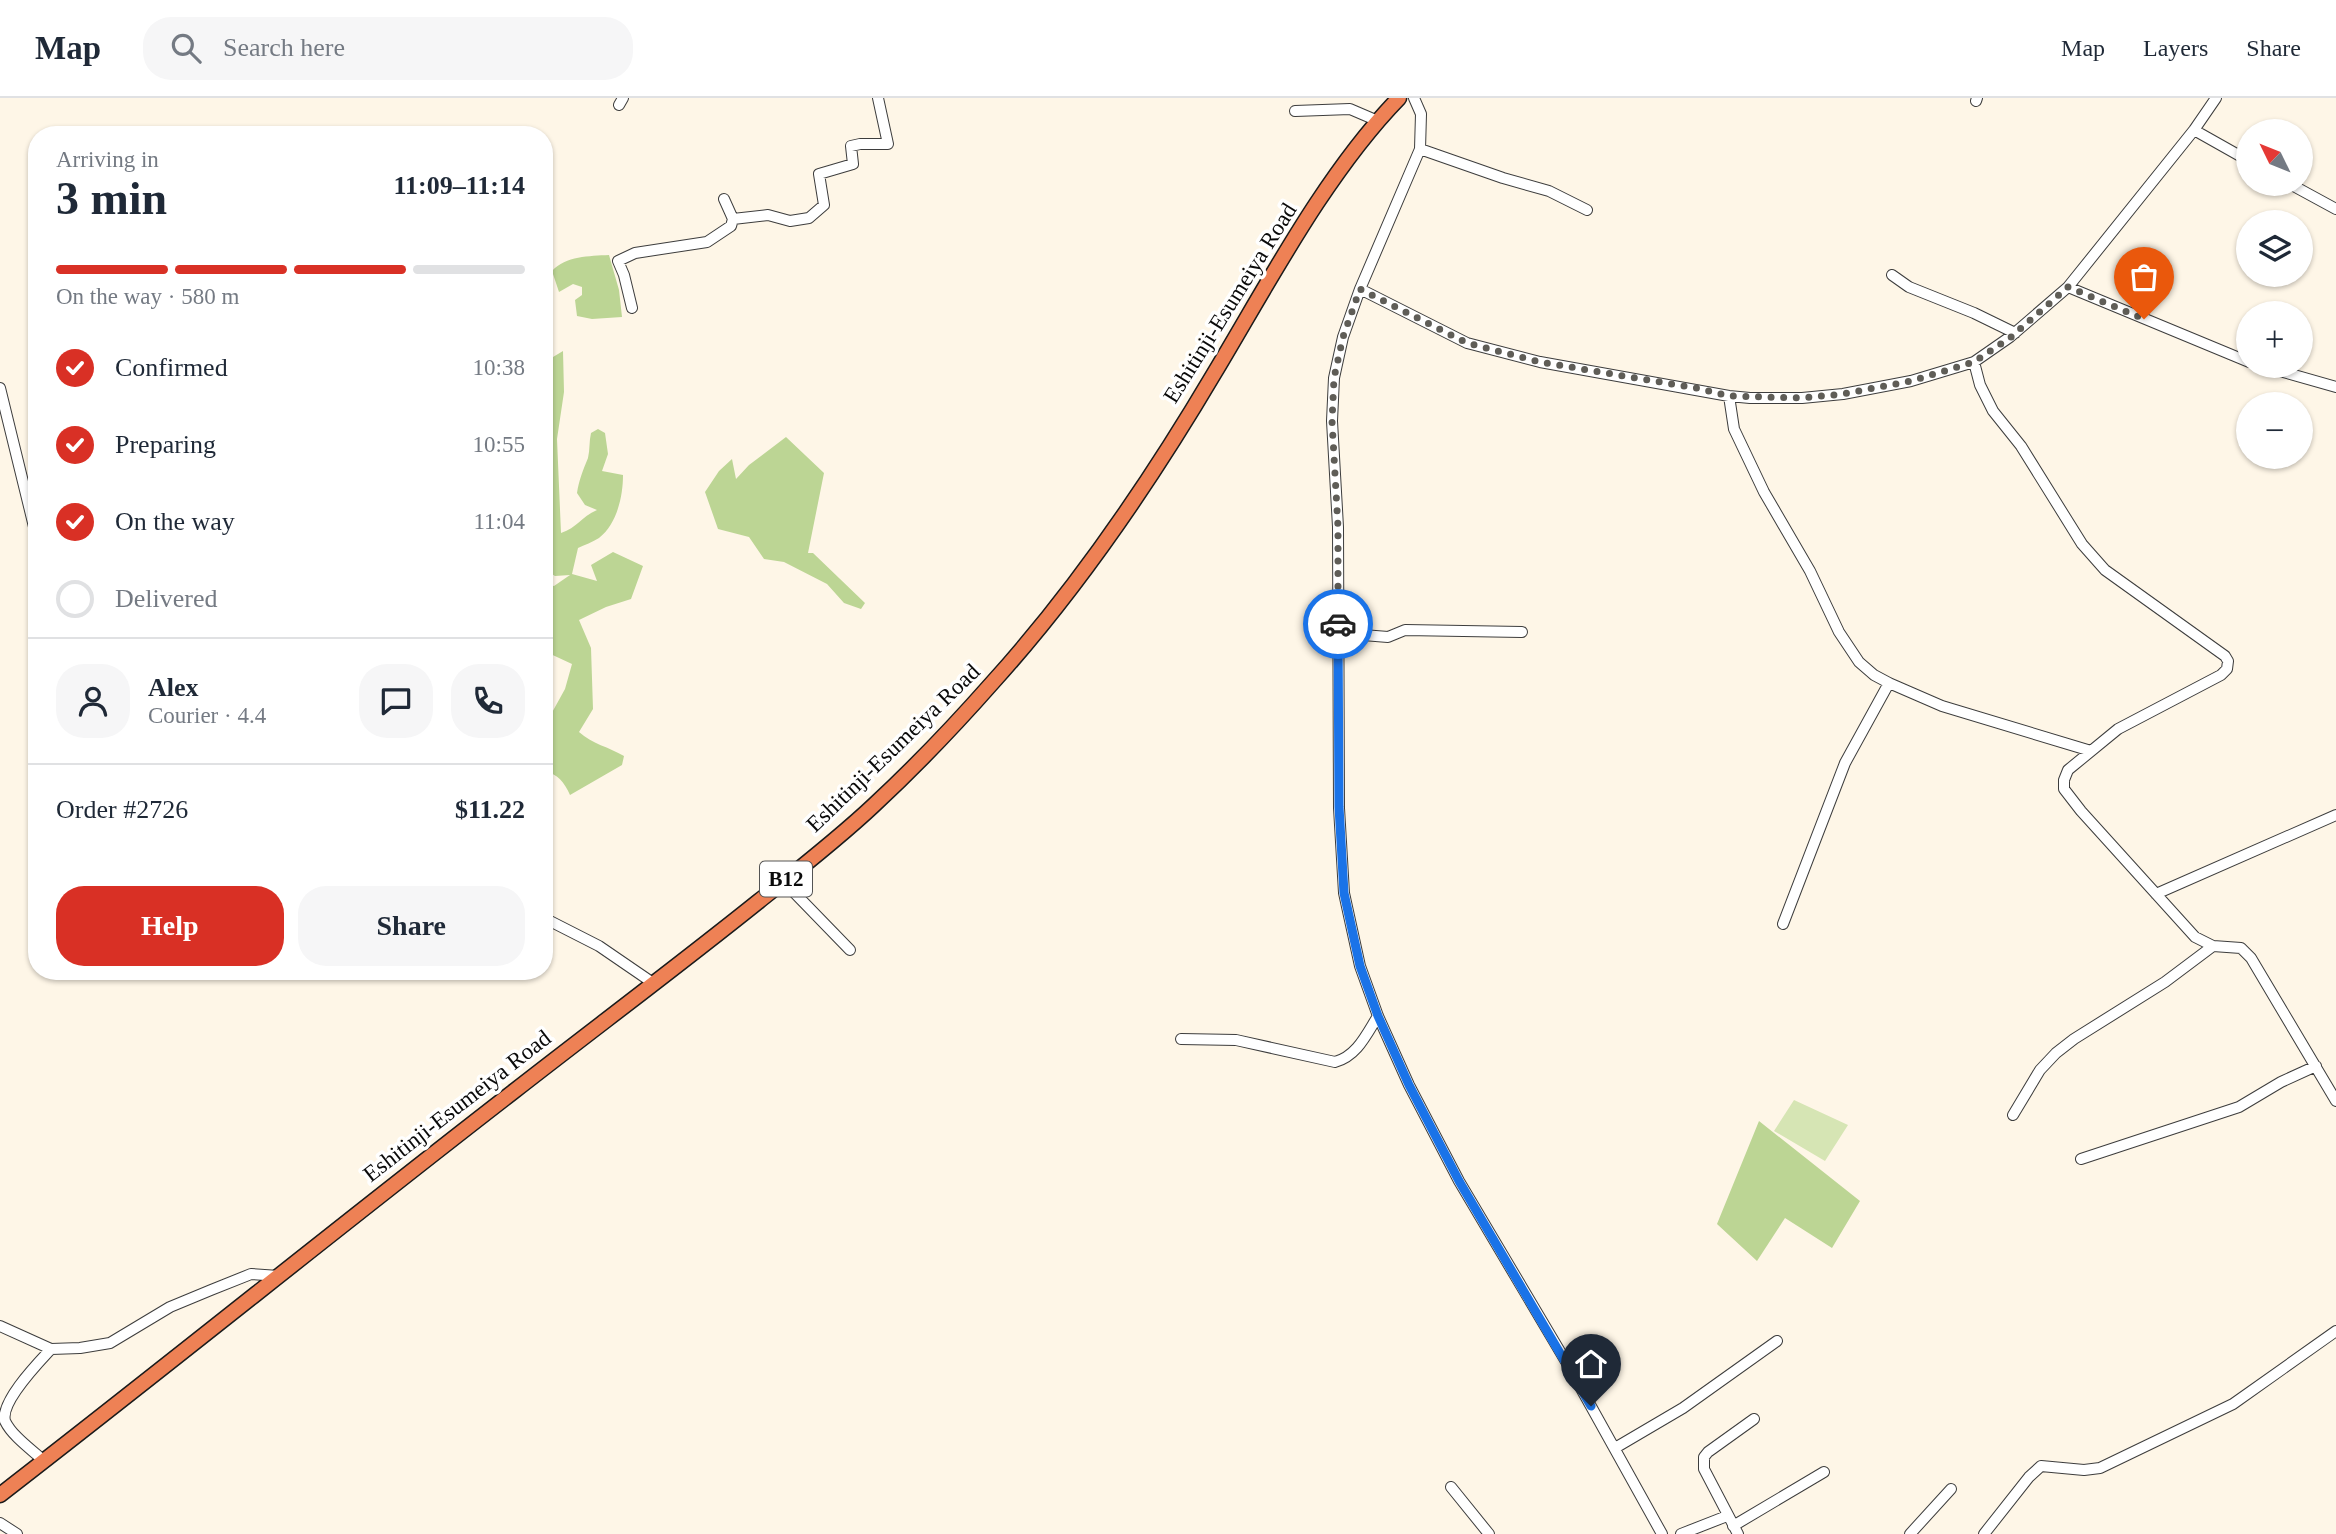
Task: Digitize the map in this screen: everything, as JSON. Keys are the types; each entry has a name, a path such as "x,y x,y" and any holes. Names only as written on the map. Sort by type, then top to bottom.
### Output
{"highway":[{"name":"Eshitinji-Esumeiya Road","path":"0,1495 783,881 874,805 979,698 1044,625 1117,525 1212,378 1263,289 1356,147 1399,98"}],"street":[{"path":"733,219 768,215 790,221 809,218 824,205 819,174 853,164 851,146 888,144 878,98"},
{"path":"1414,98 1421,114 1420,149 1360,289 1343,337 1334,378 1332,421 1338,527 1339,807 1344,893 1360,966 1378,1016 1409,1085 1459,1181 1615,1448 1662,1534"},
{"path":"1360,289 1467,343 1540,362 1729,396 1802,398 1843,394 1911,381 1974,362 2015,333 2068,287 2194,130 2216,98"},
{"path":"1295,111 1350,109 1378,121"},
{"path":"2194,130 2236,154"},
{"path":"1420,149 1549,191 1587,210"},
{"path":"2312,196 2336,209"},
{"path":"632,308 618,261 635,253 707,242 731,226 733,219 724,199"},
{"path":"1892,275 1909,287 2015,333"},
{"path":"2068,287 2236,357"},
{"path":"1974,362 1980,385 1993,411 2021,446 2082,544 2105,570 2225,656 2228,661 2227,669 2221,675 2118,729 2068,769 2064,789 2195,937 2213,946 2241,948 2251,958 2336,1101"},
{"path":"2304,378 2336,387"},
{"path":"0,388 28,502"},
{"path":"1729,396 1734,429 1764,492 1810,571 1839,632 1859,662 1889,683 1942,706 2091,751"},
{"path":"1338,633 1388,637 1405,629 1522,632"},
{"path":"1783,924 1845,763 1889,683"},
{"path":"2156,894 2336,815"},
{"path":"783,881 850,950"},
{"path":"553,923 599,946 653,983"},
{"path":"2013,1115 2040,1070 2056,1053 2165,982 2213,946"},
{"path":"1181,1039 1236,1040 1335,1062 1347,1058 1357,1048 1378,1016"},
{"path":"2081,1159 2239,1107 2316,1066"},
{"path":"0,1326 51,1349 110,1343 170,1307 211,1290 251,1275 279,1276"},
{"path":"1984,1534 2029,1477 2041,1466 2084,1470 2100,1468 2233,1404 2336,1331"},
{"path":"1615,1448 1683,1408 1777,1341"},
{"path":"44,1461 9,1427 4,1419 4,1412 14,1390 51,1349"},
{"path":"1754,1419 1704,1457 1704,1469 1735,1530 1824,1472"},
{"path":"1451,1487 1489,1534"},
{"path":"1910,1534 1951,1489"},
{"path":"1681,1534 1727,1516"},
{"path":"0,1523 17,1534"}],"green space":[{"path":"609,255 619,290 622,317 592,319 577,316 575,300 582,295 582,287 573,284 559,292 553,270 564,262"},
{"path":"563,351 564,392 557,439 561,533 597,510 585,505 577,493 588,458 591,433 598,429 605,433 608,454 602,471 623,475 622,492 615,517 599,538 578,548 572,574 597,581 591,565 613,552 643,566 631,599 579,620 591,648 593,709 579,732 589,740 624,756 622,765 570,795 560,779 553,774 553,711 565,689 572,664 553,655 553,586 570,575 553,575 553,357"},
{"path":"786,437 824,473 808,553 813,553 865,603 861,609 844,603 827,584 784,562 764,559 749,537 718,529 705,492 719,471 732,459 736,479 749,465"},
{"path":"1794,1100 1848,1125 1825,1161 1774,1131"},
{"path":"1759,1121 1860,1201 1832,1248 1785,1218 1757,1261 1717,1224"}],"way so far":[{"path":"1338,624 1338,527 1332,421 1334,378 1343,337 1360,289 1387,305 1467,343 1540,362 1750,398 1802,398 1843,394 1911,381 1974,362 2011,337 2068,287 2144,319"}],"route":[{"path":"1338,624 1339,807 1344,893 1360,966 1378,1016 1409,1085 1459,1181 1591,1406"}]}
